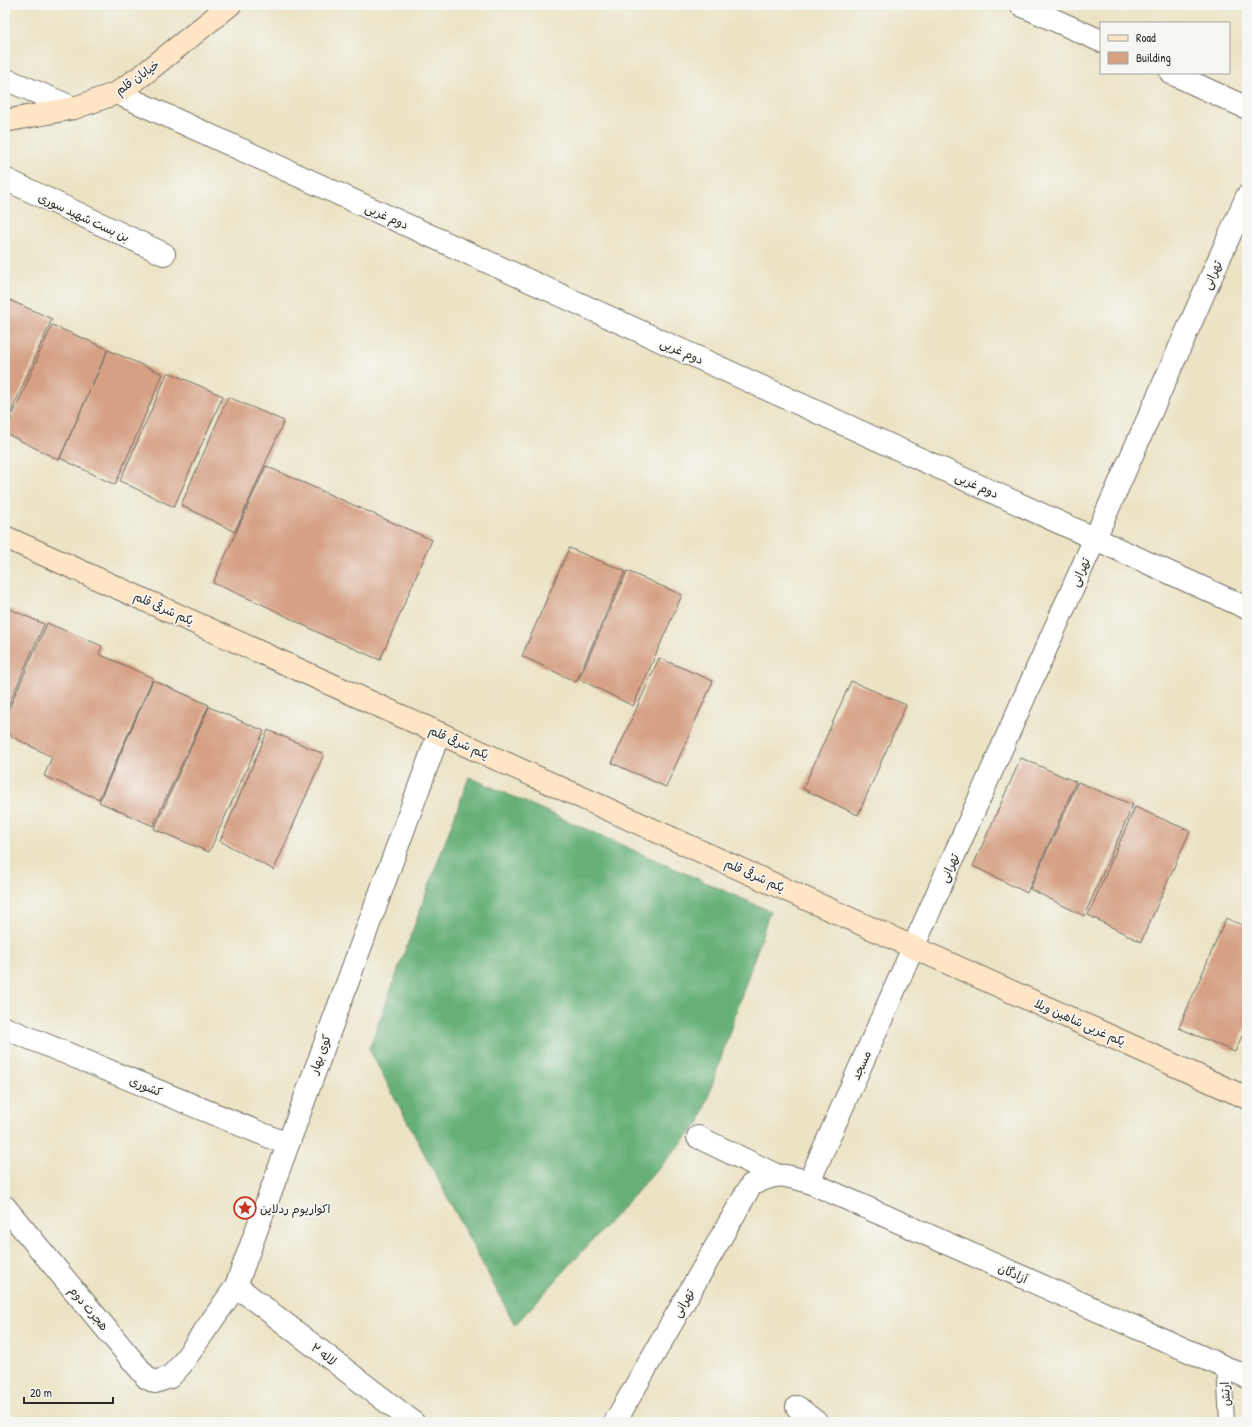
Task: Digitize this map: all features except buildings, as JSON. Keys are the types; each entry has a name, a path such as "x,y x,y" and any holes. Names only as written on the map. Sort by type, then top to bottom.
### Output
{"street":[{"name":"خیابان قلم","path":"5,121 74,108 116,93 144,74 230,5"},
{"path":"1021,5 1100,41"},
{"path":"1173,74 1247,108"},
{"path":"5,78 74,108"},
{"name":"دوم غربی","path":"116,93 1247,608"},
{"name":"بن بست شهید سوری","path":"5,179 164,254"},
{"name":"تهرانی","path":"914,947 1247,196"},
{"name":"یکم شرقی قلم","path":"5,536 914,947"},
{"name":"کوی بهار","path":"181,1365 236,1286 439,733"},
{"name":"یکم غربی شاهین ویلا","path":"914,947 1247,1098"},
{"name":"مسجد","path":"809,1182 914,947"},
{"name":"کشوری","path":"5,1028 287,1144"},
{"name":"آزادگان","path":"698,1137 776,1175 809,1182 1247,1376"},
{"name":"تهرانی","path":"615,1422 751,1185 766,1177 776,1175"},
{"name":"هجرت دوم","path":"5,1207 147,1378 155,1382 170,1376 181,1365"},
{"name":"لاله ۲","path":"236,1286 408,1420"},
{"path":"797,1407 816,1422"}],"lane":[{"name":"ارتش","path":"1224,1366 1227,1422"}],"green space":[{"path":"469,777 770,911 699,1124 515,1325 369,1049"}],"place":[{"name":"اکواریوم ردلاین","path":"245,1208"}]}
